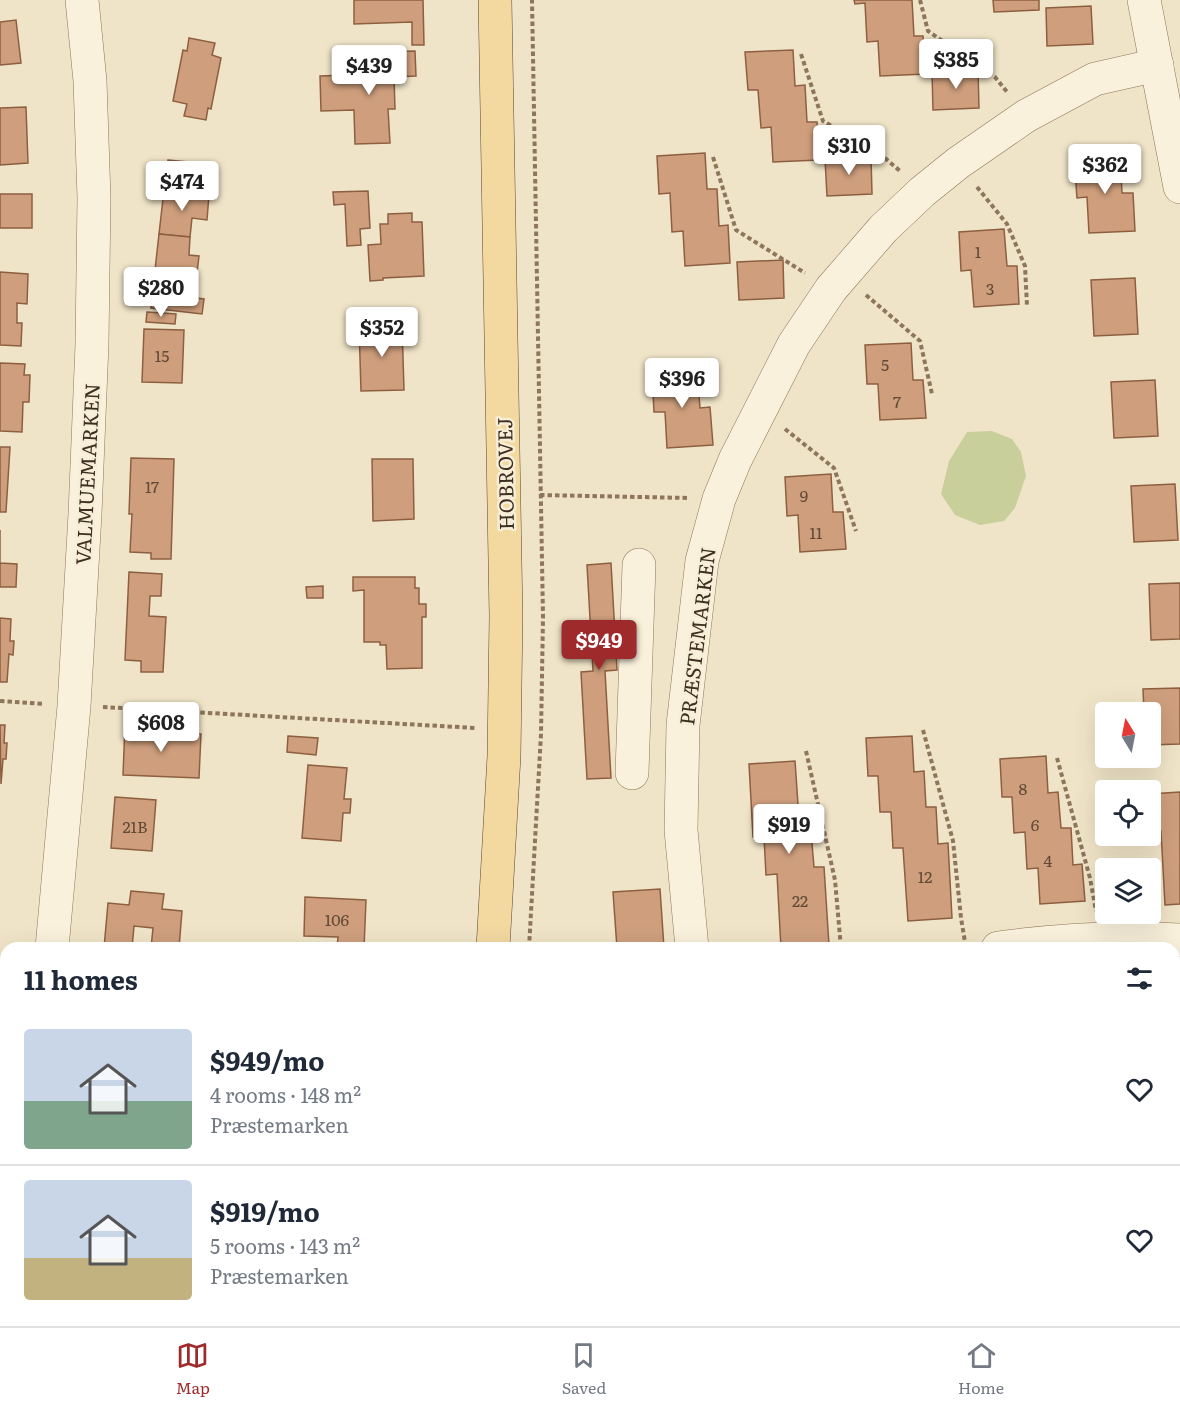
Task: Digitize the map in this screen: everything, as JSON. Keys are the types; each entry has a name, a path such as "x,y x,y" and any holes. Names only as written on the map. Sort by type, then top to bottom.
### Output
{"main road":[{"name":"HOBROVEJ","path":"493,942 500,846 506,616 495,0"}],"street":[{"name":"VALMUEMARKEN","path":"53,942 74,706 88,435 94,198 90,81 82,0"},
{"path":"1144,0 1180,187"},
{"name":"PRÆSTEMARKEN","path":"691,942 681,830 683,724 702,561 719,499 735,460 794,344 837,282 883,229 922,192 958,163 1026,116 1095,79 1157,65"},
{"path":"632,773 639,565"},
{"path":"636,671 688,673"},
{"path":"1058,942 1101,939 1180,940"}],"path":[{"path":"530,942 541,734 543,617 532,0"},
{"path":"920,0 928,31 995,77 1026,116"},
{"path":"801,54 823,121 879,153 922,192"},
{"path":"713,158 736,230 837,282 920,341 932,394"},
{"path":"958,163 1007,224 1025,266 1027,306"},
{"path":"760,410 834,468 856,531"},
{"path":"551,495 719,499"},
{"path":"0,701 504,729"},
{"path":"923,730 953,841 960,918 965,942"},
{"path":"806,750 835,880 840,942"},
{"path":"1057,758 1090,878 1101,939"}],"green space":[{"path":"992,431 1012,439 1021,452 1026,476 1015,508 1004,521 980,525 955,515 941,494 949,461 967,432"}],"building":[{"path":"354,0 423,0 424,45 412,45 412,22 354,24"},
{"path":"854,0 912,0 914,36 923,36 926,74 880,76 878,41 867,42 865,3 855,4"},
{"path":"993,0 1039,0 1039,10 994,12"},
{"path":"1091,6 1093,44 1047,46 1046,8"},
{"path":"16,20 21,63 0,65 0,22"},
{"path":"189,38 215,43 212,55 221,58 211,109 208,108 206,120 184,116 187,104 173,101 183,50 187,51"},
{"path":"793,50 795,86 805,85 807,122 817,122 819,160 773,162 771,127 761,128 758,90 748,90 745,52"},
{"path":"415,51 416,76 394,77 395,109 388,109 390,143 355,144 354,110 321,111 320,76 381,74 380,52"},
{"path":"978,70 979,108 933,110 932,72"},
{"path":"26,107 28,163 0,165 0,108"},
{"path":"705,153 707,189 717,189 719,226 728,225 730,263 685,266 683,231 672,232 670,193 659,194 657,156"},
{"path":"871,156 872,194 827,196 825,159"},
{"path":"1120,156 1122,193 1133,193 1135,231 1089,233 1087,197 1077,198 1074,158"},
{"path":"168,160 209,164 207,179 166,175"},
{"path":"164,190 209,195 207,220 192,218 190,237 159,234"},
{"path":"368,191 370,228 360,229 361,245 347,246 345,204 334,205 333,192"},
{"path":"0,194 32,194 32,228 0,228"},
{"path":"412,213 412,222 422,222 424,276 370,281 368,245 381,244 380,224 388,224 388,214"},
{"path":"1004,229 1007,266 1017,266 1019,304 974,307 971,270 961,271 959,232"},
{"path":"159,234 190,237 189,255 199,256 196,281 186,280 186,283 154,279"},
{"path":"783,260 784,298 739,300 737,262"},
{"path":"0,272 28,274 27,304 17,303 17,323 22,323 21,346 0,345"},
{"path":"1135,278 1138,334 1094,336 1091,280"},
{"path":"153,293 204,299 202,314 151,308"},
{"path":"147,312 176,314 175,324 146,322"},
{"path":"402,325 404,390 361,391 359,326"},
{"path":"144,329 184,330 182,383 142,382"},
{"path":"911,343 913,380 923,380 926,418 880,420 878,384 867,384 865,345"},
{"path":"0,363 25,364 24,375 30,375 29,402 23,402 22,432 0,431"},
{"path":"697,370 700,408 710,407 713,445 667,448 665,412 654,412 652,373"},
{"path":"1155,380 1158,436 1114,438 1111,382"},
{"path":"0,447 10,447 6,512 0,512"},
{"path":"131,458 174,459 171,559 151,559 151,553 130,552"},
{"path":"372,459 413,459 414,519 373,521"},
{"path":"831,474 833,512 843,512 846,549 800,552 798,515 787,516 785,477"},
{"path":"1175,484 1178,540 1134,542 1131,486"},
{"path":"0,563 17,564 16,587 0,587"},
{"path":"611,563 617,670 605,671 611,778 587,779 581,672 593,671 587,565"},
{"path":"129,572 162,574 161,596 150,596 149,616 166,617 163,672 141,672 141,661 125,660"},
{"path":"353,577 415,577 415,588 419,588 419,604 426,604 426,617 422,617 422,668 387,669 386,645 380,645 380,642 364,642 364,590 353,591"},
{"path":"1180,583 1180,639 1151,640 1149,584"},
{"path":"323,586 323,598 307,598 306,587"},
{"path":"0,618 11,619 10,641 14,641 13,655 9,654 7,682 0,682"},
{"path":"1180,688 1180,744 1161,745 1161,702 1144,702 1143,689"},
{"path":"0,725 5,725 4,743 7,743 1,784"},
{"path":"125,725 160,727 160,732 201,734 199,778 123,775"},
{"path":"288,736 318,738 316,755 287,752"},
{"path":"912,736 914,772 924,771 926,807 936,807 938,844 948,843 952,918 908,921 903,848 893,848 891,812 880,812 878,776 868,776 866,738"},
{"path":"1046,756 1048,793 1058,792 1061,828 1071,828 1073,865 1082,864 1085,901 1040,904 1038,868 1027,869 1025,832 1014,833 1012,797 1002,797 1000,759"},
{"path":"795,761 800,833 811,832 814,867 824,867 829,942 781,942 777,874 766,875 764,837 753,837 749,764"},
{"path":"308,765 347,768 344,799 351,799 350,813 343,813 341,841 302,838"},
{"path":"1180,792 1180,904 1165,905 1161,793"},
{"path":"115,797 156,800 152,851 111,848"},
{"path":"660,889 664,942 617,942 613,892"},
{"path":"131,891 164,894 162,909 182,911 179,942 152,942 153,928 134,926 133,942 105,942 108,903 129,905"},
{"path":"305,897 366,900 364,942 338,942 338,937 304,936"}]}
